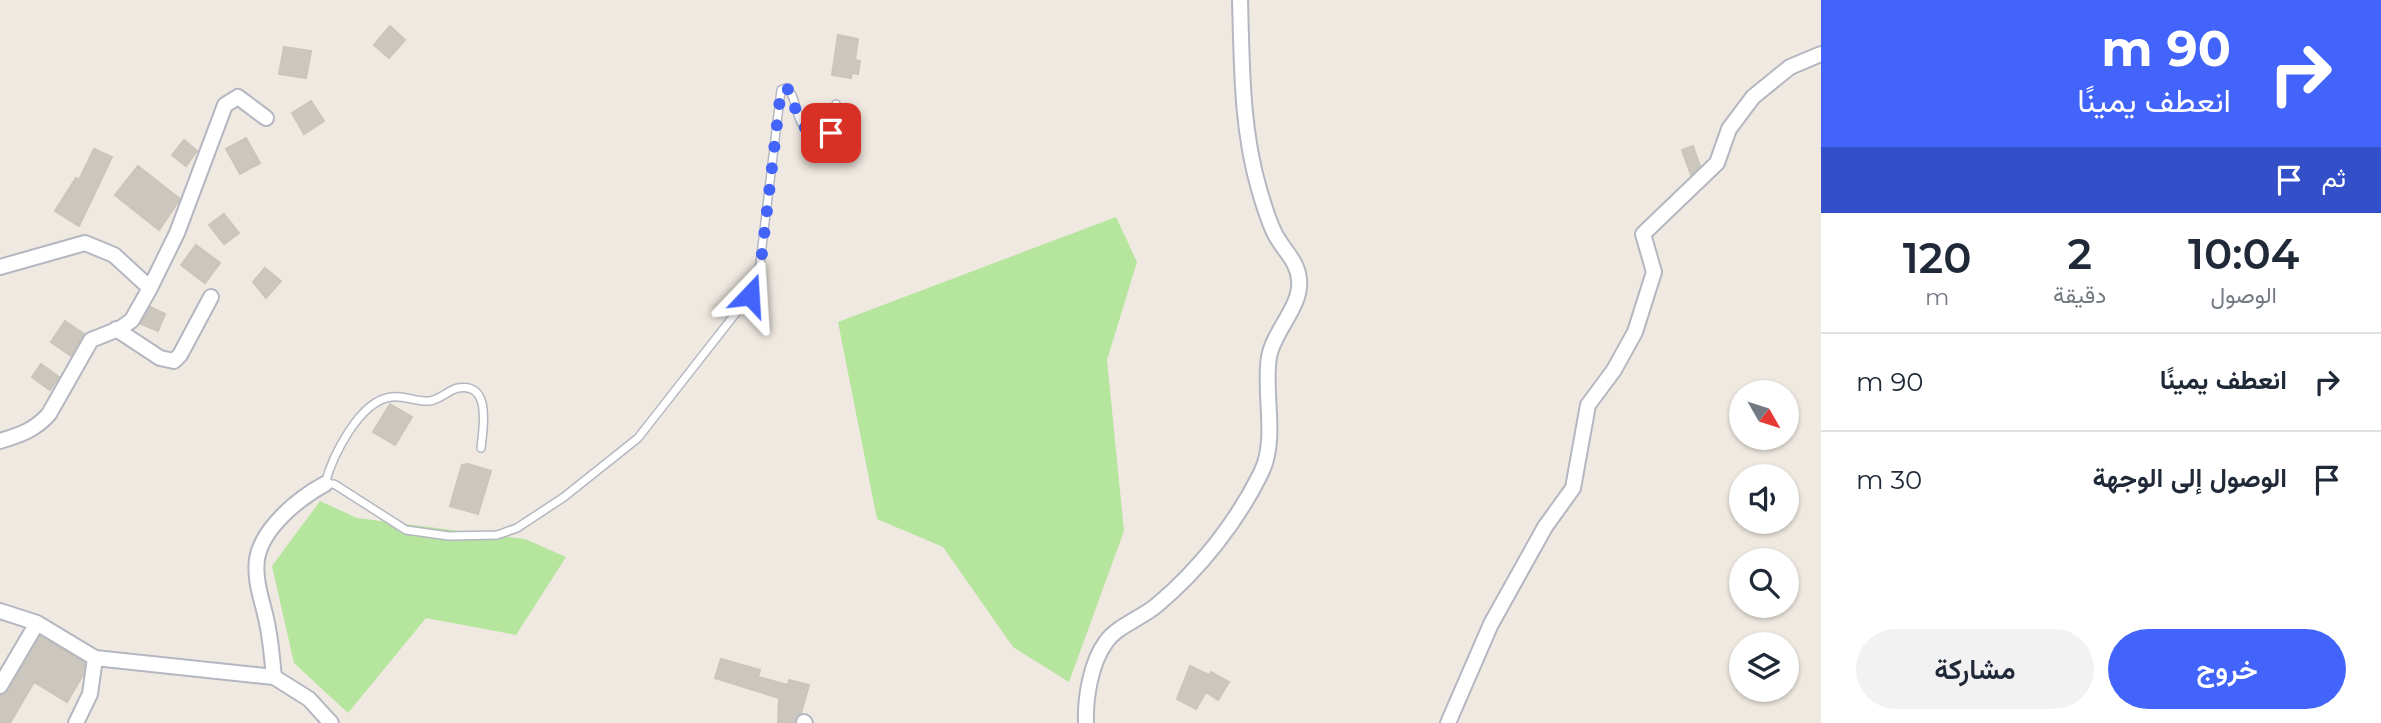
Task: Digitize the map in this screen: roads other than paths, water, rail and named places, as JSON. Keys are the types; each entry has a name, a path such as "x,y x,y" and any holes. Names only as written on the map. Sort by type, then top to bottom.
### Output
{"street":[{"path":"1086,723 1094,669 1107,639 1157,606 1190,572 1227,530 1264,468 1268,444 1269,356 1276,331 1293,307 1299,279 1297,267 1275,233 1251,157 1245,128 1240,0"},
{"path":"1448,723 1491,624 1545,527 1573,488 1588,405 1614,370 1636,332 1654,272 1643,234 1717,163 1729,129 1753,97 1790,67 1821,54"},
{"path":"0,441 23,434 41,423 90,340 132,320 177,233 225,105 238,97 266,118"},
{"path":"0,267 85,243 114,255 150,288"},
{"path":"116,329 160,358 174,361 180,355 211,297"},
{"path":"274,677 267,624 257,585 257,558 265,539 281,520 311,492 325,484"},
{"path":"0,611 37,623 95,658 274,677 309,699 326,721"},
{"path":"0,686 37,623"},
{"path":"76,723 90,694 95,658"}],"lane":[{"path":"481,448 484,413 482,398 476,392 460,388 425,401 392,396 368,410 351,429 333,460 325,484 334,484 406,530 439,535 497,535 517,528 573,490 638,438 750,295 758,280 781,90 786,88 792,92 795,109 803,125 820,138 831,133 836,104"}]}
